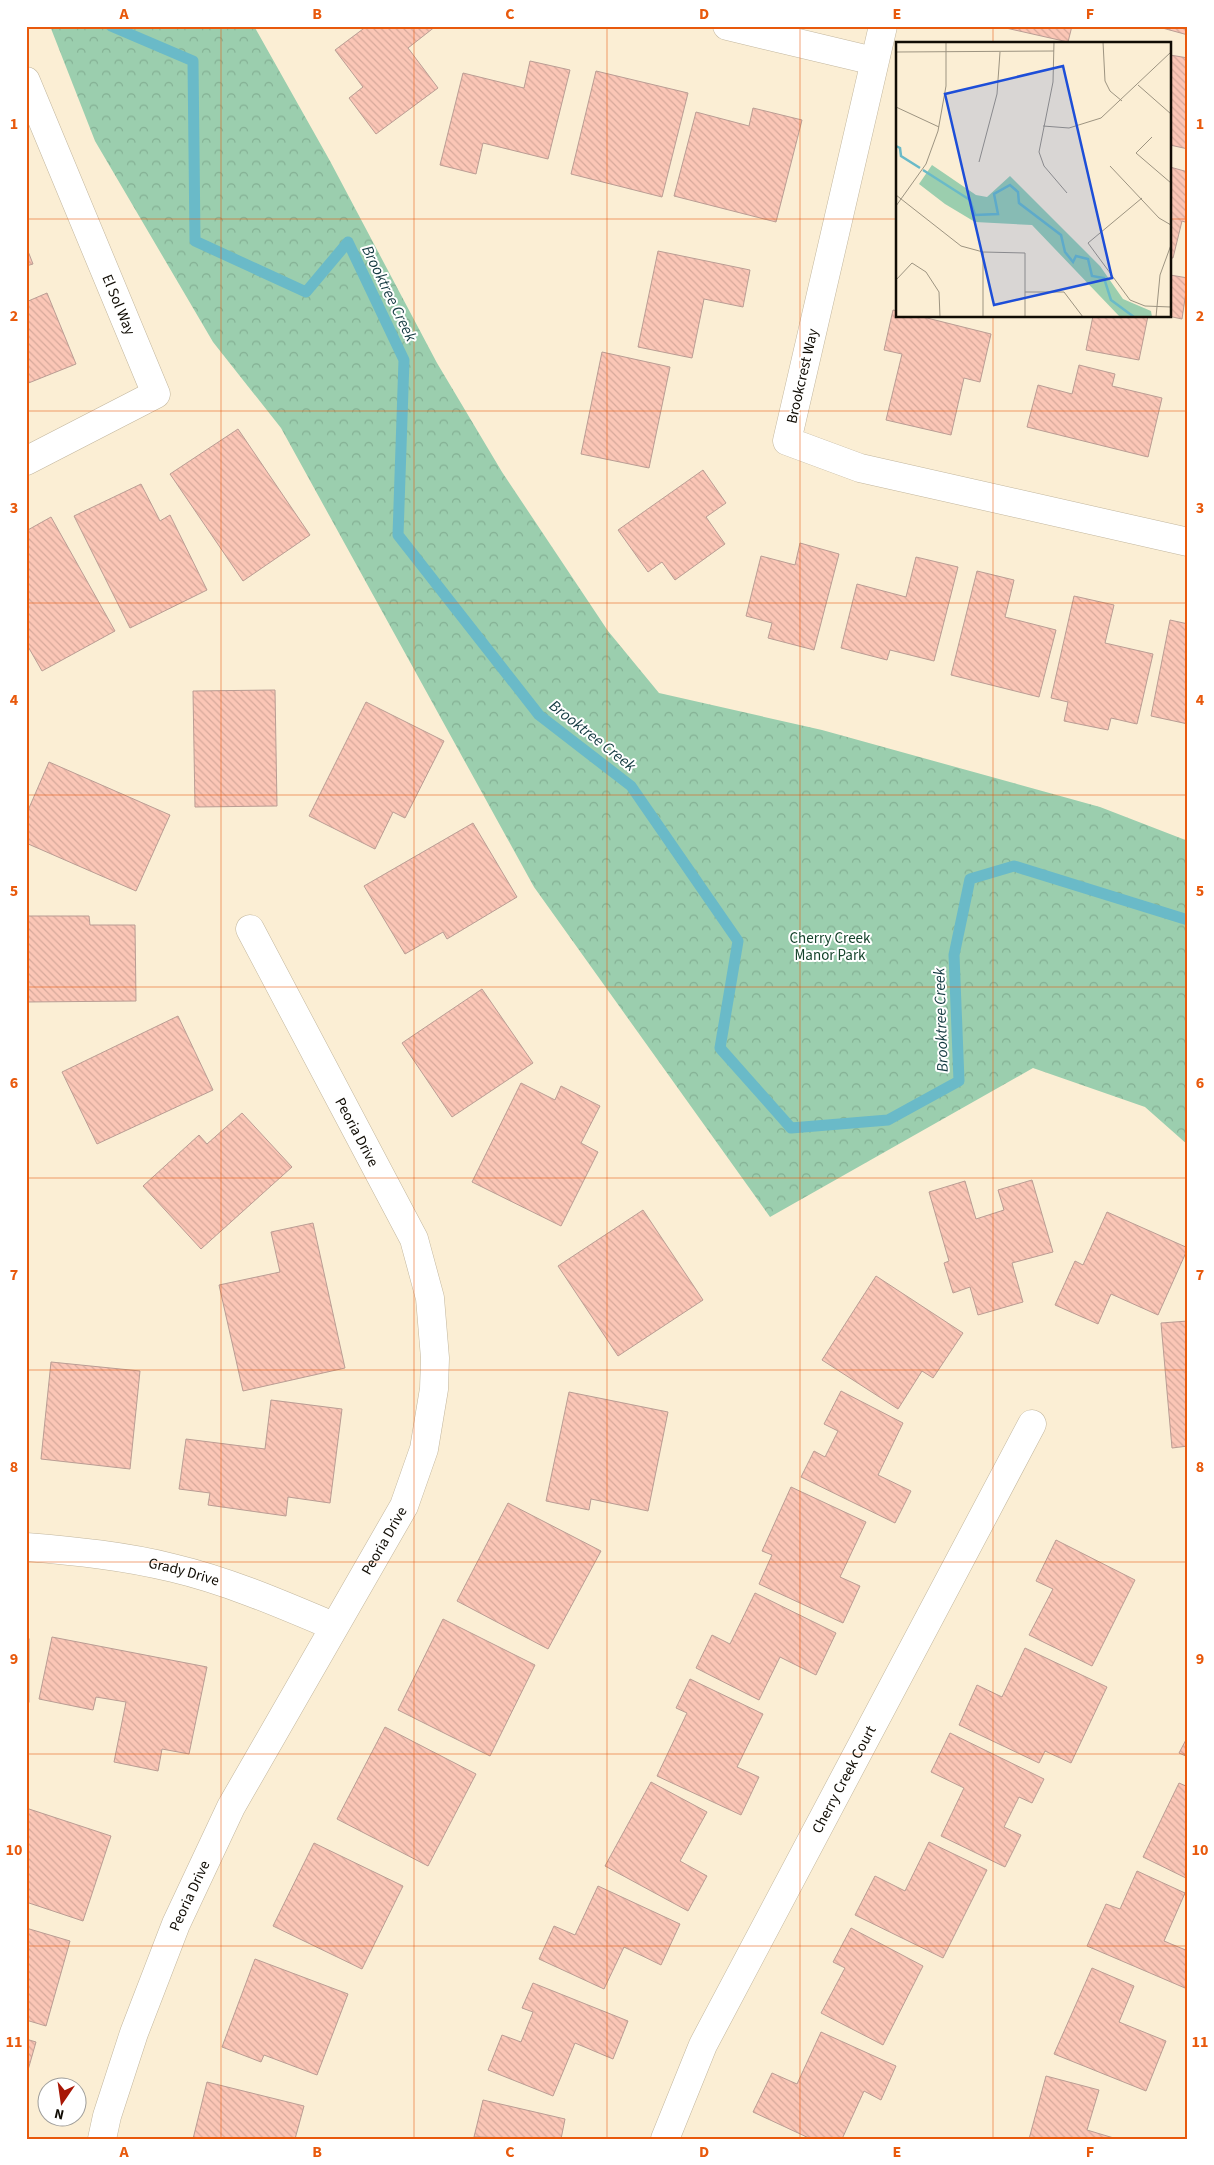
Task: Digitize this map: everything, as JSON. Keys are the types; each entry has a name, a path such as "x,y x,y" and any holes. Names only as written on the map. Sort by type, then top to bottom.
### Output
{"street":[{"path":"727,26 874,61"},
{"name":"Brookcrest Way","path":"883,26 787,440 860,468 1188,542"},
{"name":"El Sol Way","path":"26,81 156,394 26,461"},
{"name":"Peoria Drive","path":"102,2139 107,2116 134,2034 176,1924 231,1807 333,1626 404,1506 424,1449 434,1381 435,1358 430,1298 414,1239 250,929"},
{"name":"Cherry Creek Court","path":"666,2139 703,2046 1032,1424"},
{"name":"Grady Drive","path":"26,1547 88,1552 172,1568 254,1593 333,1626"}],"green space":[{"name":"Cherry Creek Manor Park","path":"50,26 254,26 330,161 437,363 502,472 608,631 659,693 822,730 1100,807 1188,841 1188,1145 1145,1107 1033,1068 770,1217 534,887 281,428 213,342 95,141"}],"building":[{"path":"367,26 436,26 408,48 438,88 376,134 349,98 363,87 335,50"},
{"path":"997,26 1072,26 1068,42"},
{"path":"1155,26 1188,26 1188,35"},
{"path":"1172,55 1188,58 1188,149 1172,145"},
{"path":"530,61 570,70 548,159 483,143 476,174 440,165 463,73 524,88"},
{"path":"596,71 688,93 662,197 571,174"},
{"path":"753,108 802,120 776,222 674,196 696,112 749,126"},
{"path":"1172,168 1188,172 1188,223 1182,221 1173,258"},
{"path":"26,246 33,264 26,266"},
{"path":"658,251 750,270 743,307 704,299 692,358 638,347"},
{"path":"1172,275 1188,278 1182,319 1172,317"},
{"path":"47,293 76,364 26,384 26,302"},
{"path":"893,310 896,311 896,318 927,318 991,334 980,382 964,378 951,435 886,420 902,354 884,350"},
{"path":"1093,318 1148,318 1139,360 1086,350"},
{"path":"602,352 670,367 649,468 581,454"},
{"path":"1079,365 1115,374 1112,386 1162,398 1148,457 1027,427 1038,385 1072,394"},
{"path":"238,429 310,535 243,581 170,474"},
{"path":"703,470 726,503 706,517 725,544 675,580 662,562 648,572 618,530"},
{"path":"141,484 160,521 170,515 207,590 130,628 74,516"},
{"path":"51,517 115,631 42,671 26,643 26,531"},
{"path":"800,543 839,554 814,650 768,638 772,623 746,616 761,556 795,565"},
{"path":"916,557 958,567 934,661 890,650 887,660 841,648 857,584 906,597"},
{"path":"977,571 1014,580 1005,617 1056,630 1039,697 951,675"},
{"path":"1074,596 1114,605 1105,643 1153,654 1137,724 1111,718 1108,730 1064,721 1068,702 1051,698"},
{"path":"1170,620 1188,624 1188,724 1151,716"},
{"path":"275,690 277,806 195,807 193,691"},
{"path":"366,702 444,741 405,818 393,812 375,849 309,816"},
{"path":"49,762 170,815 136,891 26,843 26,815"},
{"path":"473,823 517,897 447,939 443,932 405,954 364,886"},
{"path":"26,916 89,916 90,925 135,925 136,1001 26,1002"},
{"path":"482,989 533,1063 452,1117 402,1043"},
{"path":"178,1016 213,1090 97,1144 62,1072"},
{"path":"521,1083 555,1100 561,1086 600,1106 581,1143 598,1152 561,1226 472,1182"},
{"path":"242,1113 292,1167 201,1249 143,1186 199,1135 207,1144"},
{"path":"1032,1180 1053,1252 1012,1263 1023,1302 978,1315 970,1287 953,1293 944,1263 949,1261 929,1192 965,1181 976,1219 1004,1210 998,1190"},
{"path":"643,1210 703,1300 618,1356 558,1266"},
{"path":"1107,1212 1188,1248 1158,1315 1111,1294 1098,1324 1055,1305 1075,1261 1083,1265"},
{"path":"313,1223 345,1368 243,1391 219,1285 280,1272 271,1232"},
{"path":"876,1276 963,1333 933,1378 922,1371 898,1409 822,1360"},
{"path":"1188,1321 1188,1446 1172,1448 1161,1323"},
{"path":"51,1362 140,1371 130,1469 41,1459"},
{"path":"841,1391 903,1423 878,1475 911,1491 895,1523 801,1477 814,1451 825,1457 838,1431 824,1424"},
{"path":"569,1392 668,1412 648,1511 591,1499 589,1510 546,1501"},
{"path":"271,1400 342,1409 330,1503 288,1497 286,1516 208,1505 210,1493 179,1489 186,1439 265,1449"},
{"path":"791,1487 866,1522 840,1577 860,1586 843,1623 759,1584 772,1555 762,1551"},
{"path":"508,1503 601,1551 548,1649 457,1601"},
{"path":"1056,1540 1135,1580 1092,1666 1029,1635 1053,1589 1036,1581"},
{"path":"755,1593 836,1633 816,1675 780,1657 759,1700 696,1668 712,1635 730,1644"},
{"path":"443,1619 535,1665 490,1756 398,1710"},
{"path":"52,1637 207,1667 189,1754 162,1749 158,1771 114,1762 126,1702 96,1697 93,1710 39,1699"},
{"path":"26,1639 29,1639 29,1702 26,1702"},
{"path":"1025,1648 1107,1687 1071,1763 1045,1751 1039,1763 959,1725 977,1685 1002,1697"},
{"path":"690,1679 763,1714 737,1767 759,1777 741,1815 657,1776 687,1713 676,1708"},
{"path":"385,1727 476,1774 428,1866 337,1819"},
{"path":"950,1733 1044,1779 1032,1803 1019,1797 1004,1827 1021,1835 1005,1867 941,1836 964,1788 931,1772"},
{"path":"1188,1736 1188,1757 1179,1753"},
{"path":"651,1782 707,1812 680,1861 707,1876 688,1911 605,1866"},
{"path":"1179,1783 1188,1787 1188,1879 1143,1857"},
{"path":"26,1808 111,1836 83,1921 26,1902"},
{"path":"929,1842 987,1870 943,1958 855,1915 875,1876 905,1891"},
{"path":"314,1843 403,1886 362,1969 273,1926"},
{"path":"1137,1871 1185,1893 1164,1941 1188,1951 1188,1982 1185,1988 1087,1946 1106,1904 1120,1909"},
{"path":"598,1886 680,1924 661,1965 624,1947 604,1989 539,1959 554,1926 575,1935"},
{"path":"26,1928 70,1941 46,2026 26,2020"},
{"path":"851,1928 923,1966 883,2045 821,2013 845,1968 833,1962"},
{"path":"255,1959 348,1994 317,2075 264,2055 261,2062 222,2047"},
{"path":"1092,1968 1134,1986 1119,2022 1166,2041 1146,2091 1054,2054"},
{"path":"533,1983 628,2021 613,2059 575,2043 553,2096 488,2070 502,2035 521,2042 533,2012 522,2008"},
{"path":"821,2032 896,2066 881,2100 864,2091 842,2139 811,2139 753,2112 772,2073 797,2084"},
{"path":"26,2039 36,2042 26,2077"},
{"path":"1046,2076 1099,2090 1087,2130 1117,2139 1029,2139"},
{"path":"207,2082 304,2106 295,2139 193,2139"},
{"path":"483,2100 565,2119 561,2139 474,2137"}],"waterway":[{"name":"Brooktree Creek","path":"111,26 193,61 195,241 306,292 348,242 404,360 398,535 539,715 631,786 738,941 720,1048 791,1128 888,1120 959,1081 954,955 970,879 1014,866 1188,920"}]}
